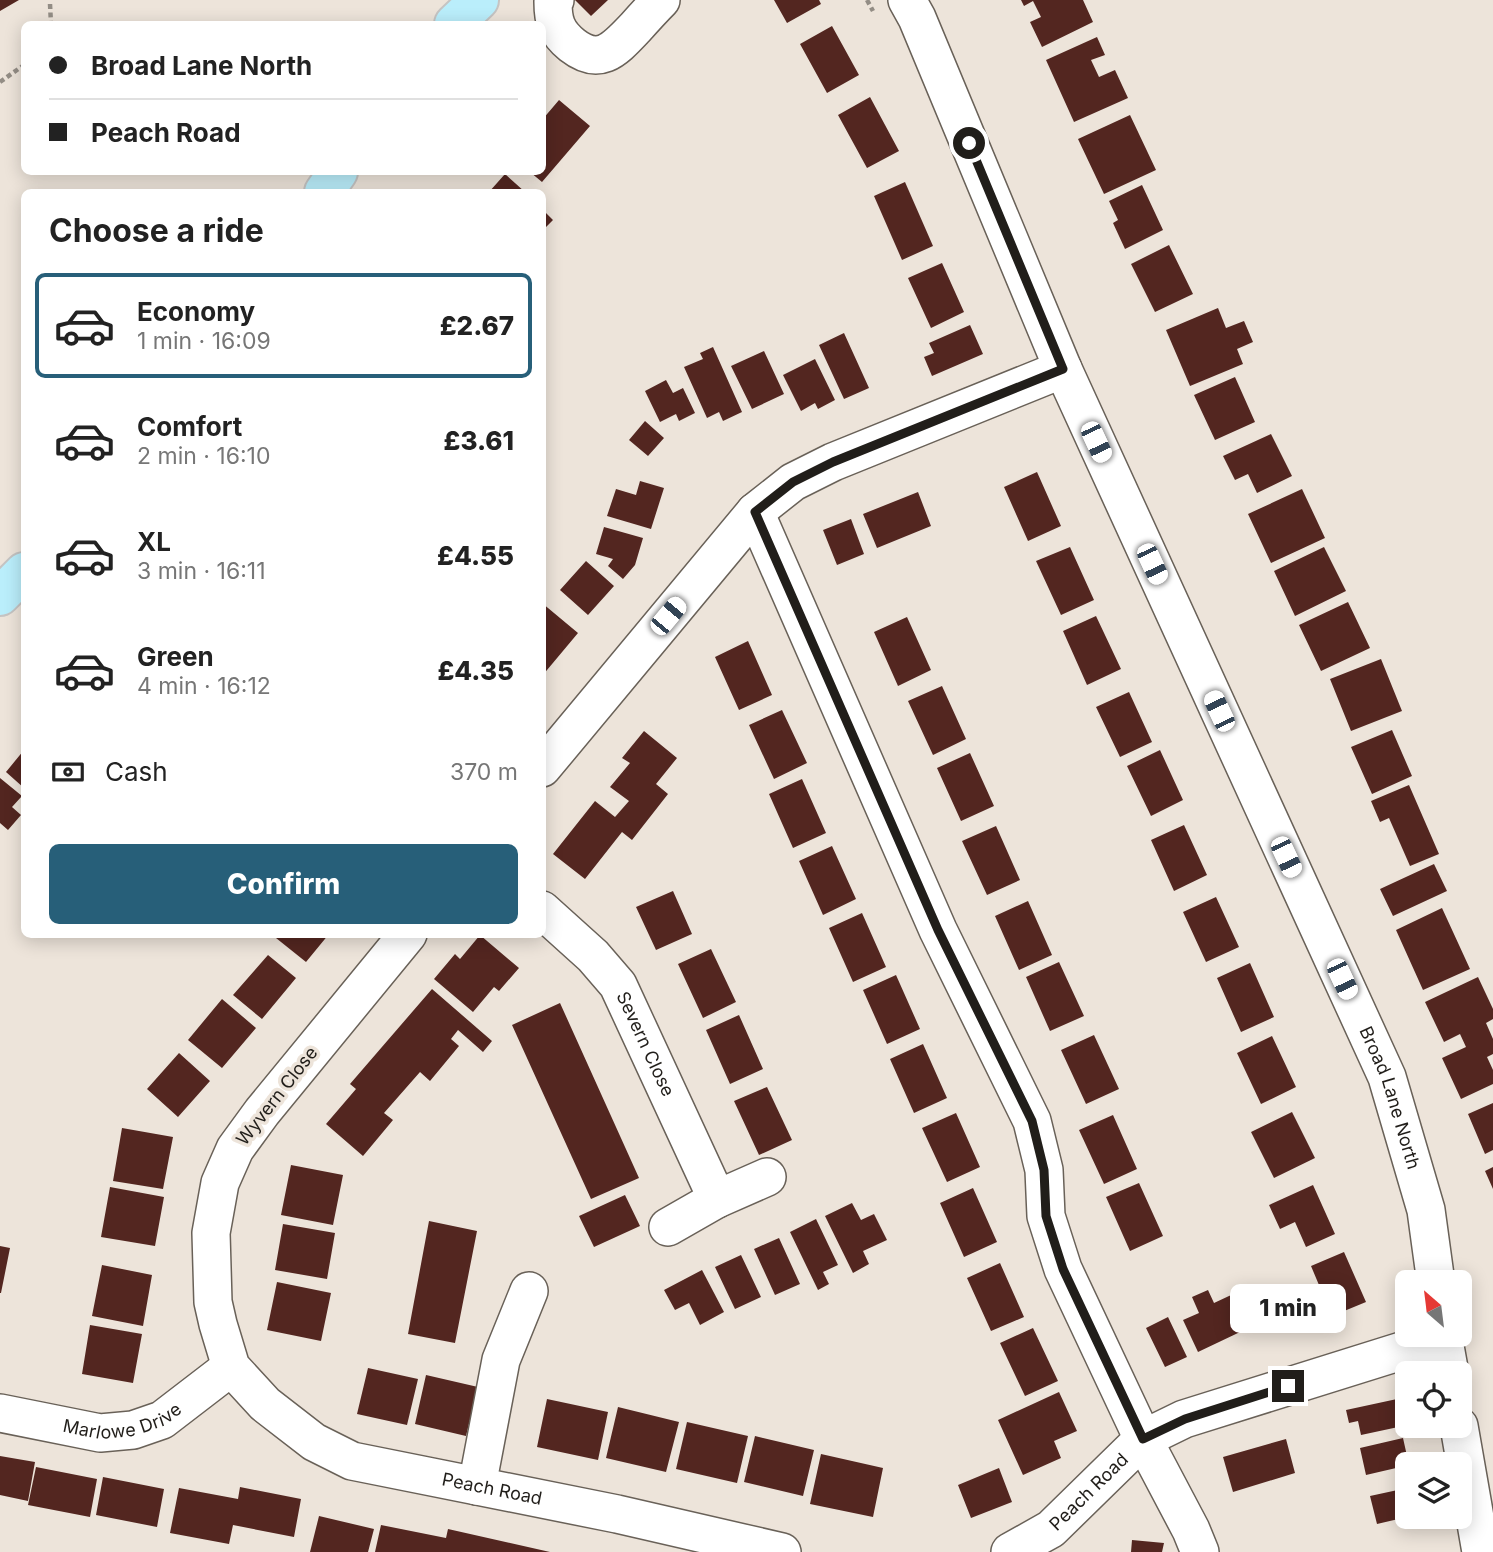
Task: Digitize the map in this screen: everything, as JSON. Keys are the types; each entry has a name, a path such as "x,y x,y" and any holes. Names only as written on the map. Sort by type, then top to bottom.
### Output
{"main road":[{"path":"457,21 479,0"},
{"path":"0,596 21,575"}],"street":[{"path":"555,0 553,19 563,38 581,52 599,56 616,48 661,0"},
{"name":"Broad Lane North","path":"907,0 917,18 1063,369 1387,1077 1426,1210 1434,1270"},
{"path":"546,763 755,512 793,482 833,462 1063,369"},
{"path":"755,512 938,930 1032,1121 1044,1170 1046,1216 1063,1269 1200,1552"},
{"name":"Severn Close","path":"546,914 593,956 618,985 718,1199"},
{"name":"Wyvern Close","path":"231,1367 214,1302 211,1233 220,1183 235,1149 262,1112 405,938"},
{"path":"668,1227 718,1199 767,1177"},
{"path":"477,1486 500,1360 529,1291"},
{"name":"Peach Road","path":"1010,1552 1051,1529 1143,1439 1185,1419 1406,1348"},
{"name":"Peach Road","path":"231,1367 265,1404 314,1442 352,1461 617,1514 782,1552"},
{"name":"Marlowe Drive","path":"0,1413 100,1433 133,1430 162,1420 231,1367"},
{"path":"1461,1438 1481,1552"}],"path":[{"path":"50,4 51,21"},
{"path":"0,82 21,67"}],"building":[{"path":"0,0 19,0 0,11"},
{"path":"575,0 608,0 591,16"},
{"path":"774,0 819,0 821,4 787,23"},
{"path":"1021,0 1083,0 1093,22 1042,47 1030,22 1041,17 1033,1 1024,6"},
{"path":"832,26 859,75 827,93 800,44"},
{"path":"1097,37 1105,55 1091,60 1099,77 1115,70 1128,98 1074,122 1046,60"},
{"path":"870,97 899,151 867,168 838,115"},
{"path":"559,100 590,126 542,182 534,175 546,175 546,115"},
{"path":"1130,115 1156,170 1104,194 1078,139"},
{"path":"506,175 522,189 492,189"},
{"path":"905,182 933,246 902,260 874,196"},
{"path":"1142,185 1163,230 1125,249 1113,223 1118,220 1109,201"},
{"path":"546,213 553,220 546,227"},
{"path":"1169,245 1193,294 1155,312 1131,264"},
{"path":"942,263 964,312 931,328 908,278"},
{"path":"1218,308 1226,328 1244,321 1253,342 1237,349 1243,364 1190,386 1166,330"},
{"path":"970,325 983,354 932,376 924,357 934,353 929,343"},
{"path":"844,333 869,388 844,399 819,345"},
{"path":"713,347 742,412 723,421 719,412 707,418 684,367 703,359 700,353"},
{"path":"764,351 784,394 752,409 731,366"},
{"path":"815,359 835,400 818,409 815,403 801,411 783,375"},
{"path":"1235,377 1255,422 1215,440 1194,395"},
{"path":"666,380 673,393 683,388 695,413 679,421 676,414 660,422 645,391"},
{"path":"645,421 664,438 648,456 629,440"},
{"path":"1271,434 1292,476 1257,493 1248,474 1235,480 1223,456"},
{"path":"1037,472 1061,526 1028,541 1004,487"},
{"path":"640,481 664,488 651,529 607,516 616,489 636,495"},
{"path":"1302,489 1325,538 1271,563 1248,514"},
{"path":"918,492 931,526 877,548 863,514"},
{"path":"851,519 864,554 837,565 823,530"},
{"path":"604,527 643,538 635,565 623,579 608,566 613,559 596,554"},
{"path":"1070,547 1094,600 1061,615 1036,561"},
{"path":"1324,547 1346,591 1295,616 1274,571"},
{"path":"586,561 614,586 588,615 560,590"},
{"path":"1348,602 1370,648 1321,671 1299,625"},
{"path":"546,606 578,633 546,671"},
{"path":"1096,616 1121,669 1087,685 1063,631"},
{"path":"907,617 931,670 898,686 874,632"},
{"path":"748,641 772,695 739,710 715,657"},
{"path":"1381,659 1402,711 1351,731 1330,679"},
{"path":"942,686 966,739 933,755 908,701"},
{"path":"1129,692 1152,742 1120,757 1096,707"},
{"path":"782,710 807,763 774,779 749,725"},
{"path":"1392,730 1412,776 1372,794 1351,747"},
{"path":"644,731 677,758 656,784 668,794 632,840 622,832 585,879 553,854 595,801 615,817 629,801 610,787 630,763 622,758"},
{"path":"1160,750 1183,800 1151,816 1127,766"},
{"path":"970,753 994,806 961,821 937,768"},
{"path":"21,754 21,785 6,772"},
{"path":"0,778 21,795 12,807 21,815 8,830 0,823"},
{"path":"802,779 826,833 793,848 769,794"},
{"path":"1409,785 1439,854 1410,866 1389,818 1380,822 1371,801"},
{"path":"1184,825 1207,875 1174,891 1151,840"},
{"path":"996,826 1020,880 987,895 962,841"},
{"path":"832,846 856,899 823,915 799,861"},
{"path":"1434,864 1447,891 1393,916 1380,889"},
{"path":"673,891 692,934 656,950 636,907"},
{"path":"1216,897 1239,947 1206,962 1183,912"},
{"path":"1028,901 1052,955 1019,970 995,916"},
{"path":"1442,908 1470,969 1423,990 1396,930"},
{"path":"862,913 886,967 853,982 829,928"},
{"path":"276,938 326,938 306,962"},
{"path":"478,938 484,938 519,968 499,991 494,987 473,1012 434,979 455,954 460,959"},
{"path":"711,949 736,1002 703,1018 678,964"},
{"path":"268,955 296,978 262,1019 233,995"},
{"path":"1059,962 1084,1016 1050,1031 1026,977"},
{"path":"1250,963 1274,1017 1241,1032 1217,978"},
{"path":"896,975 920,1029 887,1044 863,990"},
{"path":"1478,977 1493,1009 1493,1019 1486,1023 1493,1039 1493,1054 1487,1057 1493,1070 1493,1084 1461,1099 1442,1058 1466,1047 1460,1034 1444,1042 1425,1002"},
{"path":"432,989 492,1041 483,1052 458,1030 451,1039 459,1046 430,1081 420,1072 384,1113 393,1120 363,1156 326,1124 356,1089 350,1084"},
{"path":"222,999 256,1028 222,1068 188,1040"},
{"path":"560,1003 639,1178 591,1199 512,1025"},
{"path":"739,1015 763,1069 730,1084 706,1030"},
{"path":"1094,1035 1119,1089 1086,1104 1061,1050"},
{"path":"1272,1036 1296,1087 1261,1104 1237,1053"},
{"path":"923,1044 947,1098 914,1113 890,1059"},
{"path":"179,1053 210,1081 178,1117 147,1089"},
{"path":"767,1087 792,1140 759,1155 734,1101"},
{"path":"1493,1103 1493,1150 1485,1154 1468,1114"},
{"path":"1292,1112 1315,1158 1274,1178 1251,1132"},
{"path":"956,1113 980,1167 947,1182 922,1128"},
{"path":"1113,1115 1137,1169 1104,1184 1079,1130"},
{"path":"122,1128 173,1137 163,1189 113,1181"},
{"path":"291,1165 343,1175 333,1225 281,1215"},
{"path":"1493,1167 1493,1189 1485,1171"},
{"path":"1139,1183 1163,1236 1130,1251 1106,1197"},
{"path":"1313,1185 1335,1234 1306,1247 1295,1222 1280,1229 1269,1205"},
{"path":"110,1187 164,1197 155,1246 101,1237"},
{"path":"973,1188 997,1242 964,1257 940,1203"},
{"path":"625,1195 640,1226 594,1247 579,1216"},
{"path":"852,1203 861,1220 874,1214 887,1240 863,1251 869,1264 853,1273 825,1216"},
{"path":"816,1219 838,1265 823,1272 829,1284 818,1290 790,1232"},
{"path":"429,1221 477,1231 455,1343 408,1334"},
{"path":"283,1224 335,1233 327,1279 275,1270"},
{"path":"779,1238 800,1284 775,1295 754,1249"},
{"path":"0,1246 10,1248 1,1293 0,1293"},
{"path":"1344,1252 1366,1302 1332,1316 1311,1266"},
{"path":"741,1255 761,1297 735,1309 715,1267"},
{"path":"1000,1263 1024,1317 991,1331 967,1278"},
{"path":"102,1265 152,1275 143,1326 92,1316"},
{"path":"702,1270 724,1312 700,1325 689,1303 675,1310 664,1290"},
{"path":"277,1282 331,1293 321,1341 267,1330"},
{"path":"1244,1289 1259,1323 1198,1352 1183,1320 1199,1313 1192,1297 1208,1290 1214,1303"},
{"path":"1168,1317 1187,1357 1165,1367 1146,1328"},
{"path":"90,1325 142,1334 133,1383 82,1374"},
{"path":"1033,1328 1058,1381 1025,1396 1000,1343"},
{"path":"368,1368 418,1379 407,1425 357,1414"},
{"path":"426,1375 478,1387 466,1436 415,1424"},
{"path":"1059,1392 1077,1431 1054,1441 1061,1458 1023,1475 998,1420"},
{"path":"547,1399 608,1412 598,1460 537,1447"},
{"path":"1395,1399 1395,1428 1361,1435 1358,1421 1349,1423 1346,1410"},
{"path":"618,1407 679,1422 666,1472 606,1458"},
{"path":"687,1422 748,1436 737,1483 676,1469"},
{"path":"755,1436 814,1450 803,1496 744,1482"},
{"path":"1403,1438 1406,1452 1395,1452 1395,1468 1366,1475 1360,1448"},
{"path":"1286,1439 1295,1473 1233,1492 1223,1457"},
{"path":"821,1454 883,1468 873,1517 810,1504"},
{"path":"0,1456 35,1462 28,1501 0,1495"},
{"path":"36,1467 97,1479 90,1517 28,1505"},
{"path":"999,1468 1012,1502 971,1518 958,1485"},
{"path":"103,1477 164,1489 157,1527 96,1515"},
{"path":"240,1487 301,1499 294,1537 233,1525 229,1544 170,1533 179,1488 238,1499"},
{"path":"1395,1491 1395,1520 1377,1524 1370,1496"},
{"path":"319,1516 374,1529 368,1552 310,1552"},
{"path":"381,1525 446,1538 448,1529 550,1552 375,1552"},
{"path":"1132,1540 1164,1543 1162,1552 1131,1552"}],"route":[{"path":"969,143 1063,369 833,462 793,482 755,512 938,930 1032,1121 1044,1170 1046,1216 1063,1269 1143,1439 1185,1419 1288,1386"}]}
